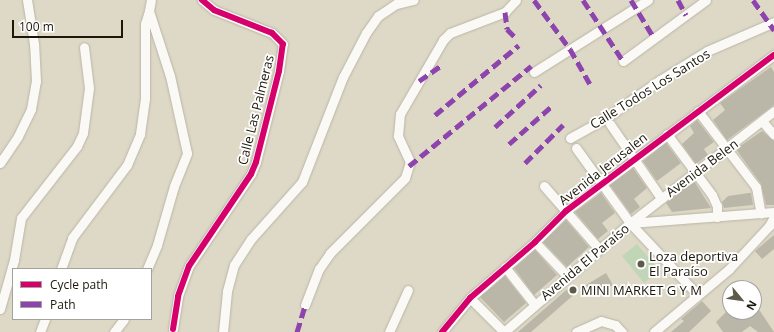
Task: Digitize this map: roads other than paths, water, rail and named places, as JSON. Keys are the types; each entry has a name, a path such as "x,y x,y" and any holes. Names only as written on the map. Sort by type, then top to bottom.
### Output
{"street":[{"path":"0,163 18,136 31,109 34,92 34,44 27,0"},
{"path":"61,268 72,238 127,165 140,134 145,98 145,24 151,0"},
{"name":"Calle Las Palmeras","path":"173,329 178,296 189,266 251,174 256,162 279,71 283,44 272,33 234,19 202,0"},
{"path":"222,332 226,291 234,265 251,239 302,182 332,111 342,78 366,33 378,16 392,2 414,0"},
{"path":"305,305 319,269 330,253 405,178 410,162 398,136 400,114 443,40 450,32 505,12 516,0"},
{"path":"534,72 648,0"},
{"path":"623,61 706,0"},
{"path":"147,268 158,245 174,186 186,161 184,143 170,76 149,11"},
{"name":"Calle Todos Los Santos","path":"570,138 603,120 660,80 707,51 774,22"},
{"path":"0,309 14,260 21,218 77,146 83,133 89,88 84,47"},
{"name":"Avenida Jerusalen","path":"442,332 470,298 535,242 566,211 633,159 774,55"},
{"path":"698,111 729,148 756,187 761,214"},
{"name":"Avenida Belen","path":"630,223 661,198 729,148 774,111"},
{"path":"762,121 774,134"},
{"path":"610,124 661,198"},
{"path":"667,134 696,172 717,206 717,217"},
{"path":"576,148 600,184 630,223 697,294"},
{"path":"544,186 599,249"},
{"name":"Avenida El Paraíso","path":"504,332 630,223 761,214 774,216"},
{"path":"654,332 697,294 729,269 774,216"},
{"path":"535,242 567,276"},
{"path":"505,267 535,305"},
{"path":"389,332 408,290"},
{"path":"470,298 504,332"},
{"path":"40,332 45,320"},
{"path":"114,332 123,320"},
{"path":"576,332 601,321 614,325 621,331"}],"place":[{"name":"Loza deportiva El Paraíso","path":"641,264"},
{"name":"MINI MARKET G Y M","path":"573,290"}]}
